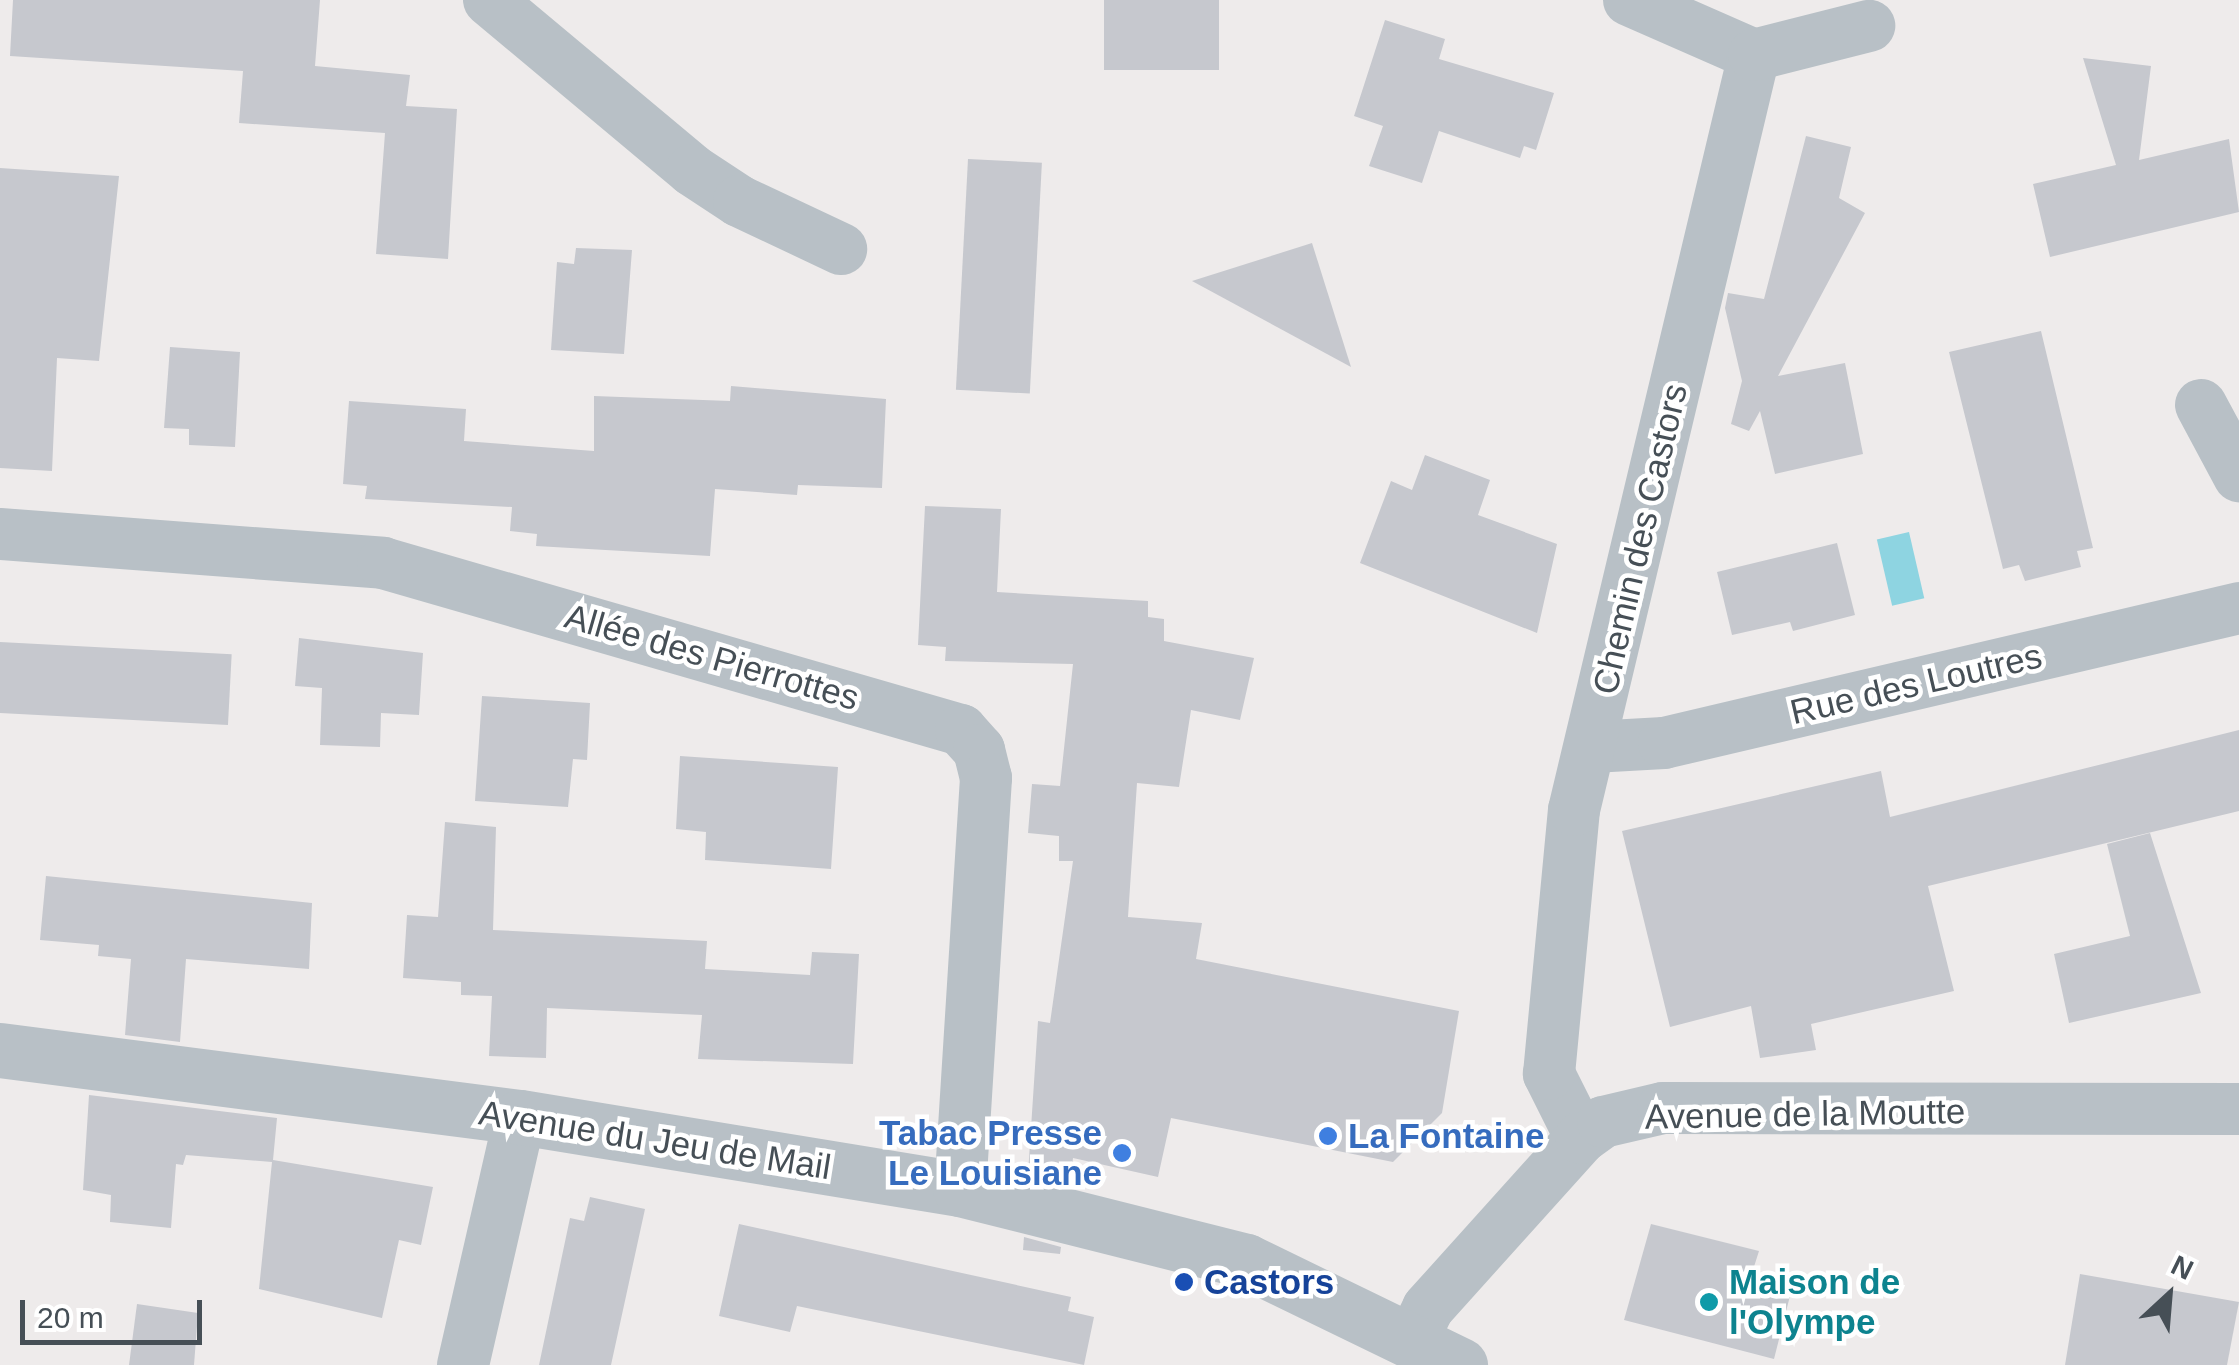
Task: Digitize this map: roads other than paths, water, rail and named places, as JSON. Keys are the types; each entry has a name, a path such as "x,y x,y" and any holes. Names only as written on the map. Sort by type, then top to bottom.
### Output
{"street":[{"path":"489,0 692,170 739,202 841,249"},
{"path":"1629,0 1754,55 1870,26"},
{"name":"Chemin des Castors","path":"1581,1138 1548,1074 1574,810 1754,55"},
{"path":"2201,405 2239,476"},
{"name":"Allée des Pierrottes","path":"0,534 383,563 962,730 979,750 986,778 960,1189"},
{"name":"Rue des Loutres","path":"1592,746 1664,743 2239,608"},
{"name":"Avenue du Jeu de Mail","path":"0,1050 178,1068 520,1117 960,1189 1246,1261 1437,1352"},
{"name":"Avenue de la Moutte","path":"1437,1352 1428,1308 1581,1138 1604,1122 1663,1108 2239,1109"},
{"path":"464,1365 520,1117"}],"water":[{"path":"1909,532 1924,598 1892,606 1877,539"}],"place":[{"name":"La Fontaine","path":"1328,1136"},
{"name":"Tabac Presse Le Louisiane","path":"1122,1153"},
{"name":"Castors","path":"1184,1282"},
{"name":"Maison de l'Olympe","path":"1709,1302"}]}
